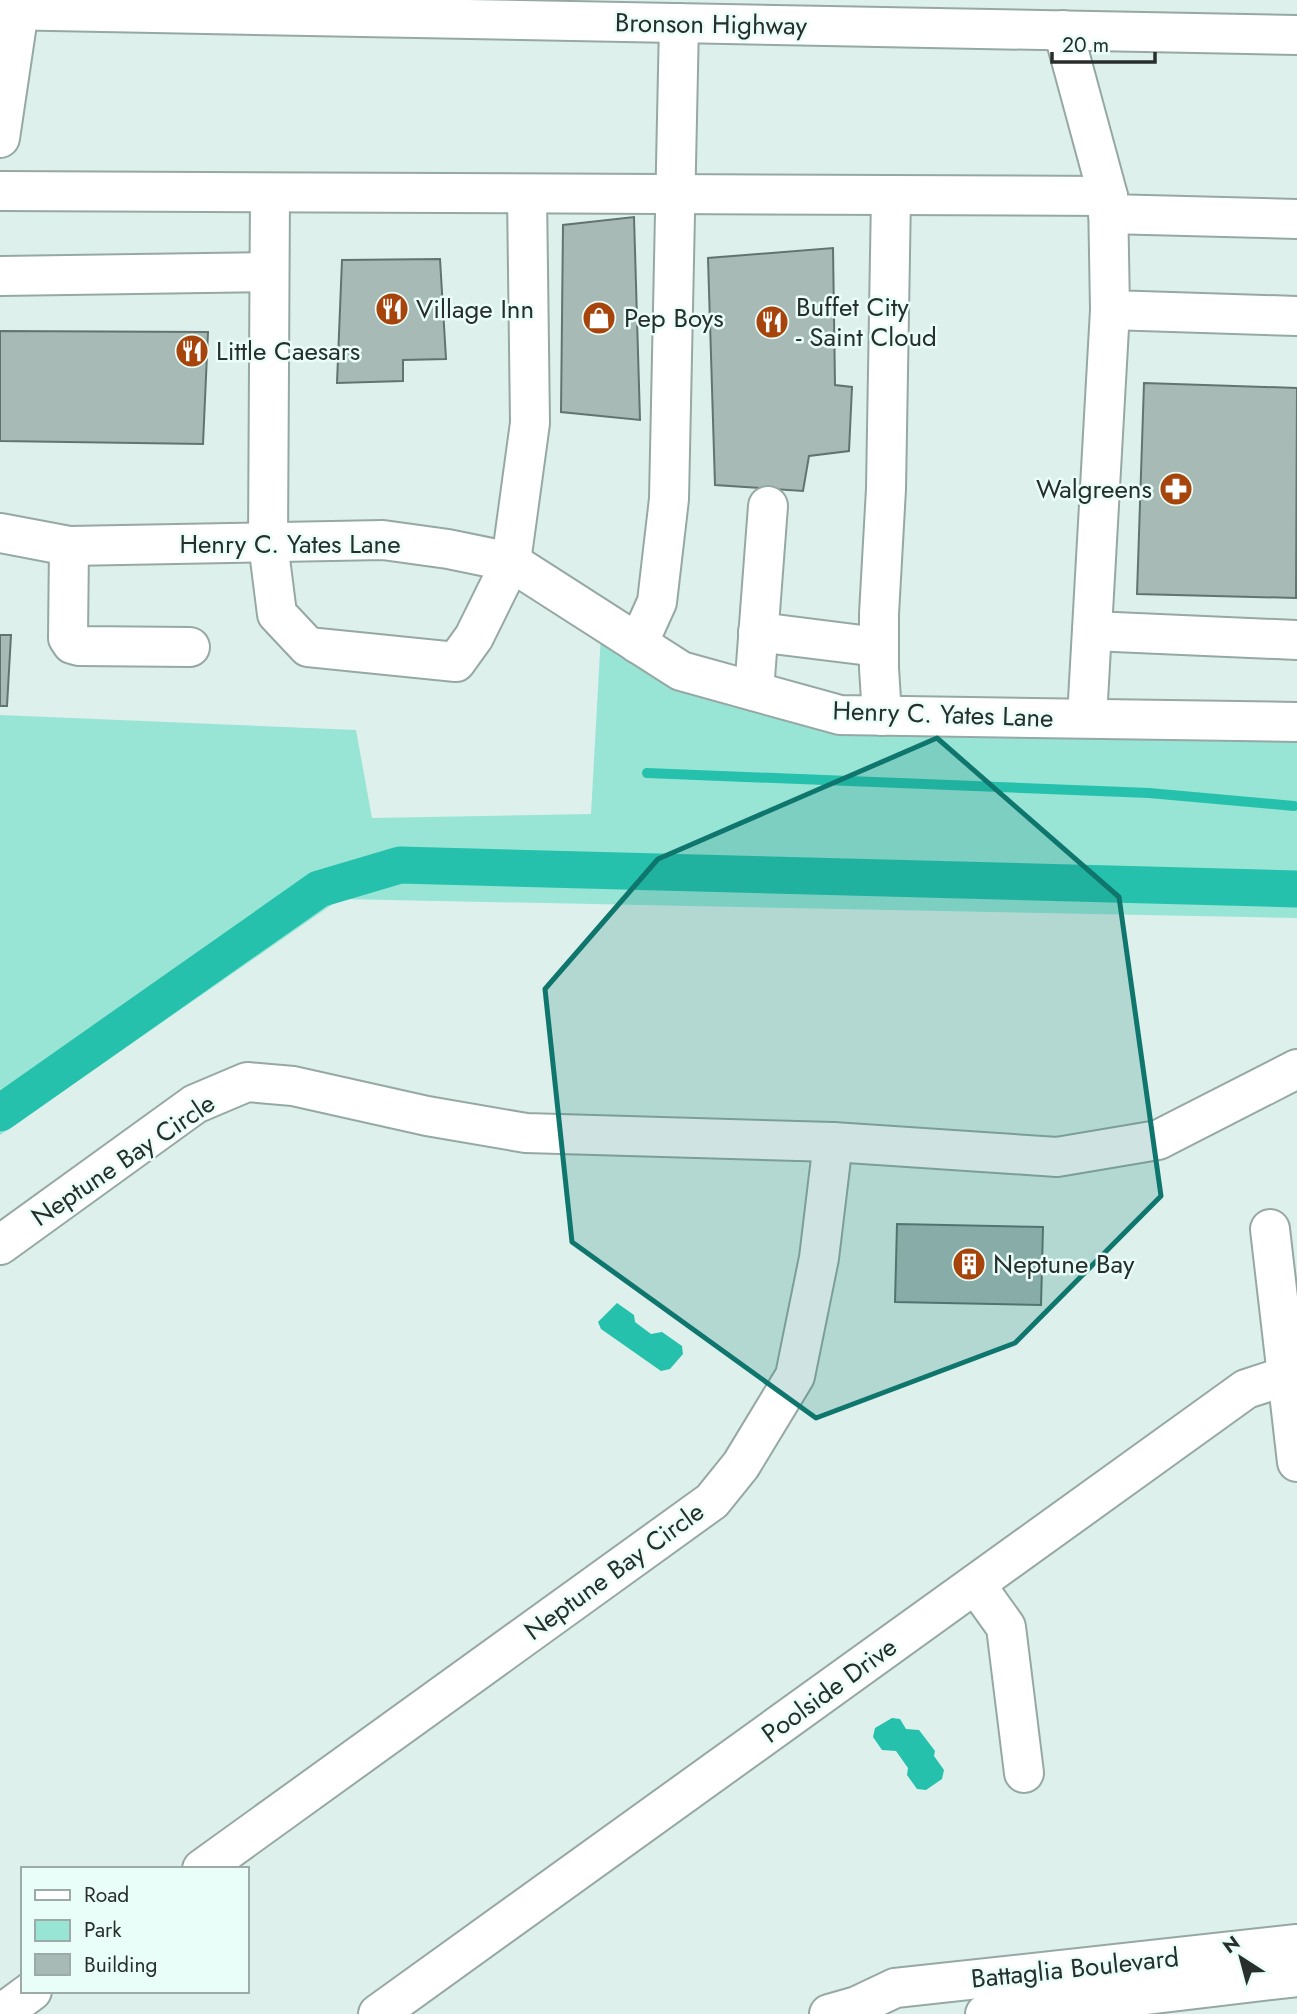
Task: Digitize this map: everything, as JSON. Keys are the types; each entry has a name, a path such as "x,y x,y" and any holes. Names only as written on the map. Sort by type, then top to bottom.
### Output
{"main road":[{"name":"Bronson Highway","path":"16,7 1297,35"},
{"path":"0,138 16,7"},
{"path":"638,644 657,602 669,499 679,23"},
{"path":"1063,30 1108,205 1110,310 1087,718"},
{"path":"0,191 891,195 1108,205 1297,219"},
{"path":"270,192 268,542 277,614 309,647 456,662 474,637 510,562 530,423 527,194"},
{"path":"882,716 878,614 886,489 891,195"},
{"path":"0,276 270,272"},
{"path":"1110,310 1297,316"},
{"path":"754,691 768,506"},
{"name":"Henry C. Yates Lane","path":"0,533 69,546 383,540 448,549 510,562 681,671 839,715 1297,722"},
{"path":"69,546 68,638 72,644 190,647"},
{"path":"1092,631 1297,640"},
{"path":"758,632 878,647"},
{"name":"Neptune Bay Circle","path":"0,1245 195,1104 247,1082 293,1086 427,1116 526,1133 833,1142 1056,1157 1158,1140 1297,1069"},
{"name":"Neptune Bay Circle","path":"205,1867 712,1500 741,1465 794,1377 819,1258 833,1142"},
{"path":"1270,1229 1297,1462"},
{"name":"Poolside Drive","path":"378,2014 1246,1390 1286,1376"},
{"path":"976,1585 1006,1627 1024,1773"},
{"name":"Battaglia Boulevard","path":"854,2011 895,1988 1297,1944"},
{"name":"Battaglia Boulevard","path":"985,2014 1297,1977"},
{"path":"1,2014 29,1993"}],"highlighted area":[{"path":"937,738 1119,897 1161,1196 1015,1343 816,1418 572,1242 545,989 658,859"}],"green space":[{"path":"602,616 759,707 1297,715 1297,918 340,899 0,1135 0,715 356,730 372,818 591,814"}],"shaded area":[{"path":"617,1303 634,1315 635,1322 651,1334 662,1332 682,1346 683,1354 670,1369 661,1371 601,1329 598,1322"},
{"path":"892,1718 900,1719 906,1729 919,1730 935,1751 934,1756 944,1770 942,1779 926,1790 917,1789 907,1775 908,1768 896,1751 882,1750 873,1737 875,1728"}],"building":[{"name":"Pep Boys","path":"634,217 640,420 561,412 563,225"},
{"name":"Buffet City - Saint Cloud","path":"833,248 835,385 852,387 849,451 809,456 803,491 715,485 708,258"},
{"name":"Village Inn","path":"440,259 446,359 403,360 403,381 337,383 342,260"},
{"path":"0,331 208,332 203,444 0,441"},
{"name":"Walgreens","path":"1144,383 1297,388 1296,598 1137,594"},
{"path":"0,635 11,635 7,706 0,706"},
{"name":"Neptune Bay","path":"897,1224 1043,1227 1041,1305 895,1302"}],"waterway":[{"path":"647,773 1149,793 1294,806"},
{"path":"0,1113 319,889 400,865 1297,889"}],"place":[{"name":"Village Inn","path":"392,309"},
{"name":"Pep Boys","path":"599,318"},
{"name":"Buffet City - Saint Cloud","path":"772,322"},
{"name":"Little Caesars","path":"192,351"},
{"name":"Walgreens","path":"1176,489"},
{"name":"Neptune Bay","path":"969,1264"}]}
